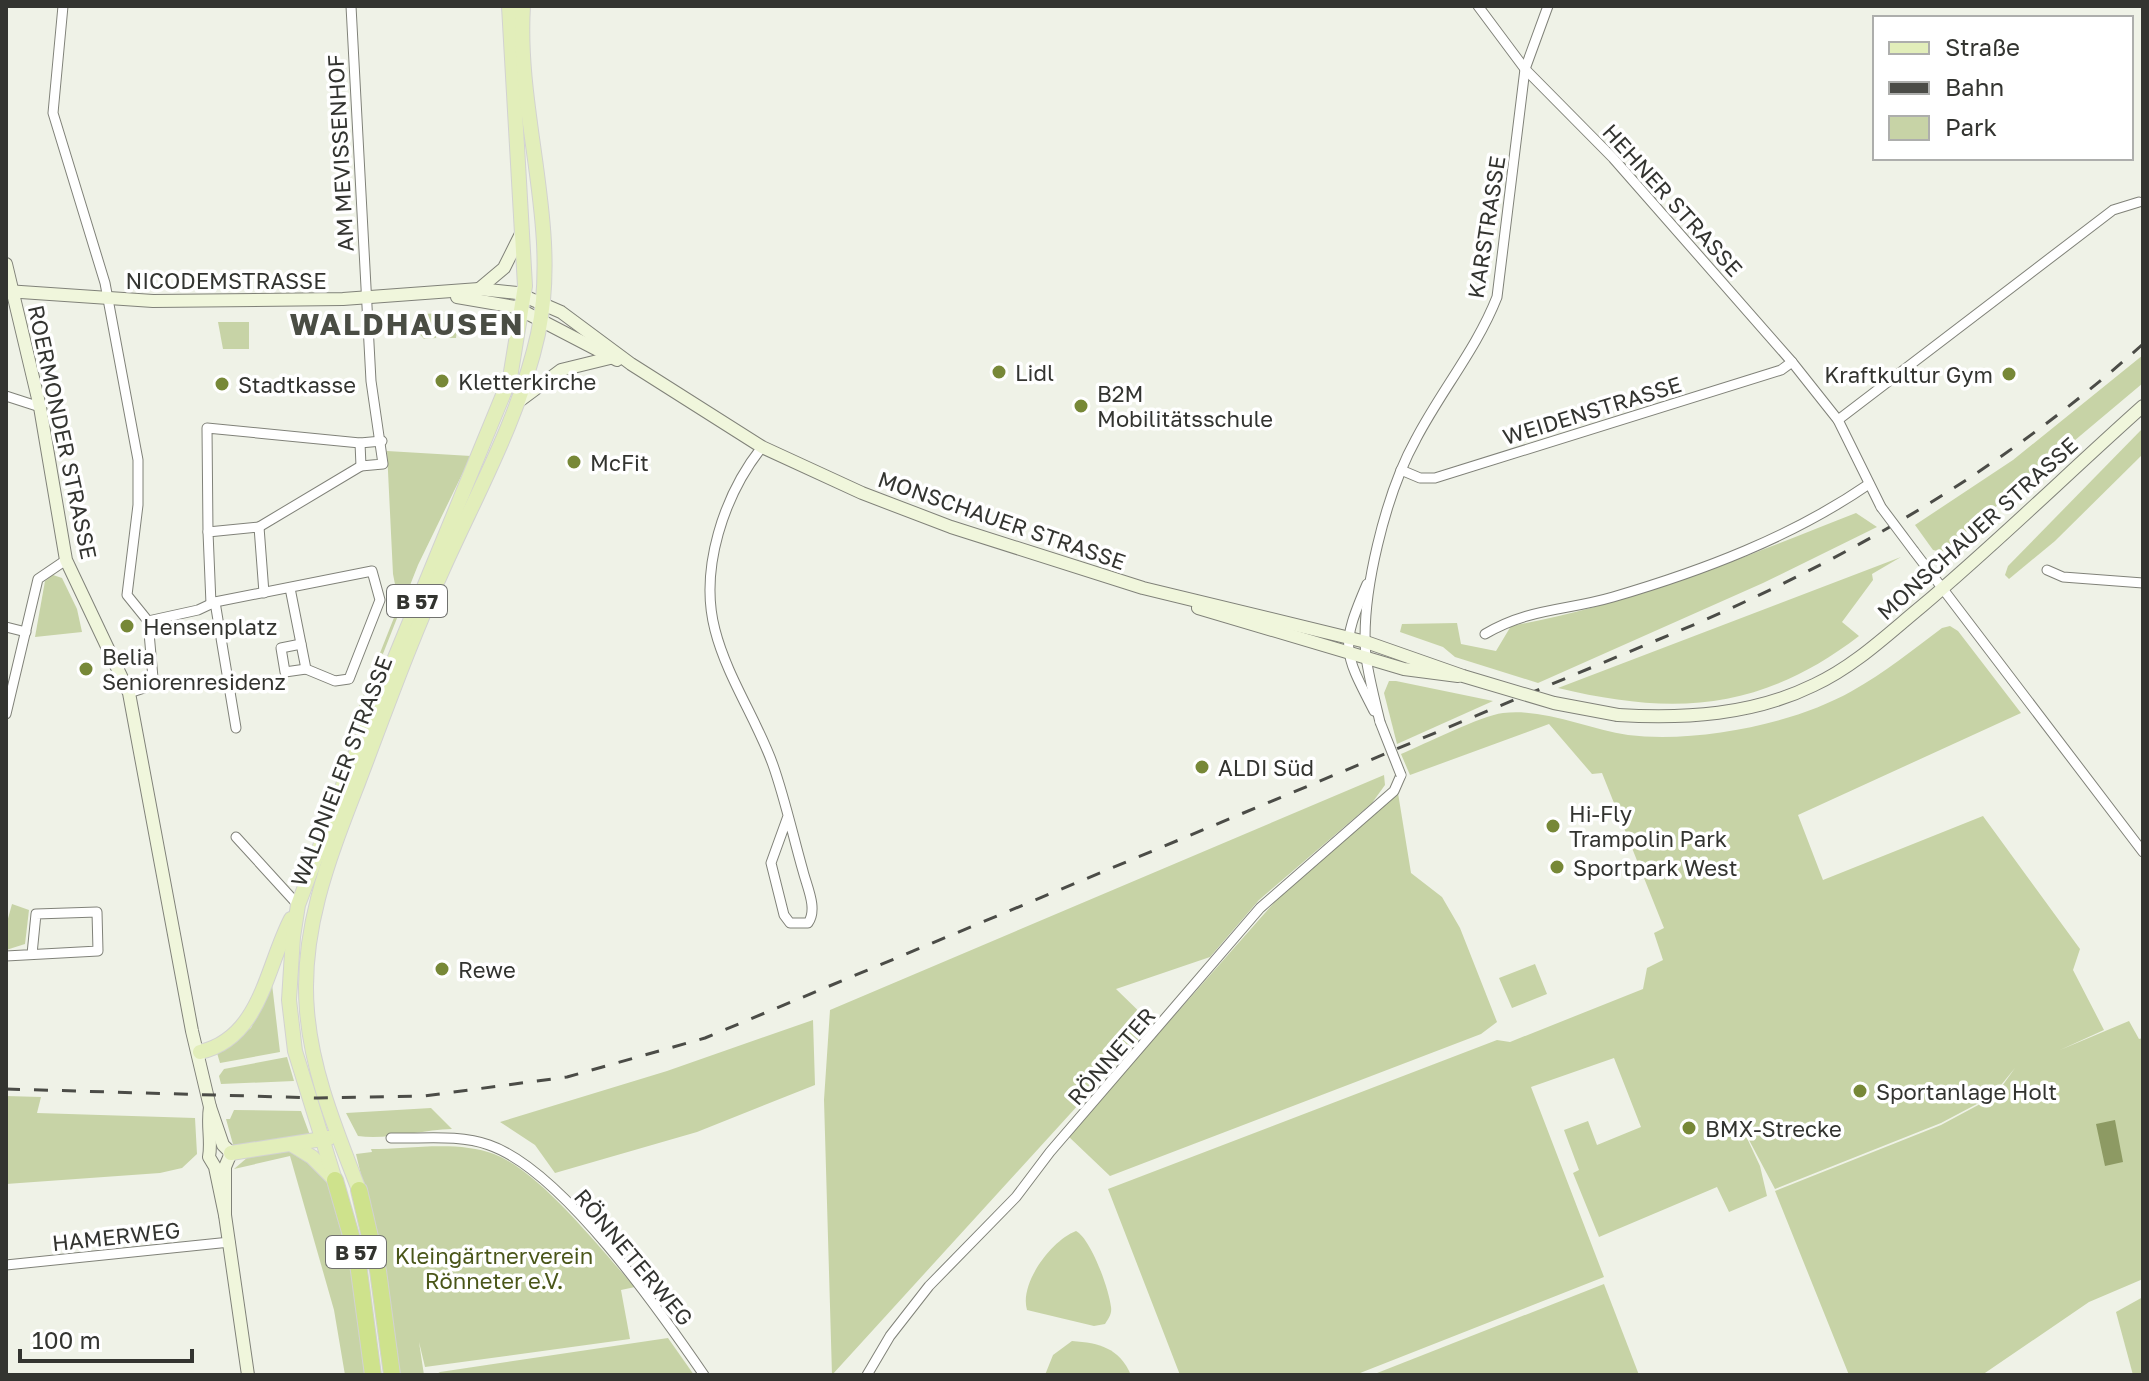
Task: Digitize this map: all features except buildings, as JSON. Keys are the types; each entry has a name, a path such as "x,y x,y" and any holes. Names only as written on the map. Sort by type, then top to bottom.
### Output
{"highway":[{"name":"WALDNIELER STRASSE","path":"335,1180 357,1256 373,1375"},
{"name":"WALDNIELER STRASSE","path":"359,1190 378,1271 392,1375"}],"main road":[{"name":"WALDNIELER STRASSE","path":"335,1180 295,1051 289,1000 293,937 298,905 433,560 510,378 524,302 523,230 509,6"},
{"name":"WALDNIELER STRASSE","path":"359,1190 311,1048 307,962 316,899 429,602 528,378 544,302 545,263 524,82 523,6"},
{"path":"479,289 504,268 523,230"},
{"name":"ROERMONDER STRASSE","path":"6,264 9,291 40,407 66,560 129,693 192,1031 200,1052 210,1107 208,1119 221,1156 225,1215 248,1375"},
{"name":"NICODEMSTRASSE","path":"9,291 107,300 366,298 479,289 524,302"},
{"name":"NICODEMSTRASSE","path":"439,294 524,302"},
{"name":"MONSCHAUER STRASSE","path":"524,302 544,302 631,364 762,447 862,493 951,527 1143,588 1346,636 1554,703 1618,715 1715,715 1801,691 1846,667 1968,569 2143,406"},
{"name":"MONSCHAUER STRASSE","path":"524,302 540,320 611,358 631,364"},
{"path":"518,402 561,370 611,358"},
{"name":"MONSCHAUER STRASSE","path":"1143,588 1172,601 1366,659 1404,669 1463,676"},
{"path":"200,1052 217,1047 244,1027 298,905"},
{"path":"221,1156 338,1135"},
{"path":"291,1144 312,1157 335,1180"}],"street":[{"path":"63,6 53,113 93,239 138,460 138,505 127,595 148,621 153,678 144,688 129,693"},
{"name":"AM MEVISSENHOF","path":"351,6 371,381 382,441"},
{"name":"HEHNER STRASSE","path":"1478,6 1525,69 1621,167 1792,362 1838,420 1881,507 2143,852"},
{"name":"KARSTRASSE","path":"1380,722 1354,675 1347,653 1346,636 1371,573 1401,470 1416,439 1488,319 1497,297 1525,69 1548,6"},
{"path":"1838,420 2113,210 2139,202"},
{"name":"WEIDENSTRASSE","path":"1401,470 1420,478 1435,478 1781,370 1792,362"},
{"path":"6,396 40,407"},
{"path":"208,532 259,527 361,466 383,464 382,441 360,443 207,428 208,532 213,603 236,728"},
{"path":"360,443 361,466"},
{"path":"762,447 741,478 719,532 710,580 710,603 715,631 773,765 788,816 813,907 808,923 799,926 790,923 784,915 771,863 788,816"},
{"path":"1485,634 1514,617 1612,598 1742,552 1804,524 1869,484"},
{"path":"259,527 264,593"},
{"path":"6,714 38,579 66,560"},
{"path":"2047,570 2063,577 2143,583"},
{"path":"148,621 213,603 372,571 377,578 380,600 349,679 335,681 306,669 285,672 281,648 301,644"},
{"name":"KARSTRASSE","path":"1371,573 1366,659 1380,722"},
{"path":"290,588 306,669"},
{"path":"6,627 26,632"},
{"name":"RÖNNETER","path":"867,1375 890,1336 929,1286 1016,1197 1050,1152 1260,908 1394,791 1401,777 1380,722"},
{"name":"WALDNIELER STRASSE","path":"236,837 298,905"},
{"path":"6,956 98,951 97,912 36,914 32,954"},
{"name":"RÖNNETERWEG","path":"391,1138 452,1139 488,1144 530,1170 596,1233 644,1290 704,1375"},
{"name":"HAMERWEG","path":"6,1265 230,1242"}],"green space":[{"path":"453,313 453,320 458,322 456,338 446,338 442,330 437,331 436,338 424,339 418,332 417,314"},
{"path":"218,322 249,322 249,349 223,349"},
{"path":"2143,355 2143,383 1942,552 1933,550 1915,525 2013,460"},
{"path":"2143,428 2143,454 2055,541 2009,579 2005,575 2008,566"},
{"path":"387,451 471,456 418,565 347,745 344,744 399,605 393,574"},
{"path":"1856,513 1877,527 1763,583 1538,683 1455,657 1443,647 1400,632 1402,624 1457,623 1461,644 1496,651 1511,626 1644,592"},
{"path":"1901,557 1872,574 1873,580 1842,622 1859,636 1823,661 1787,680 1752,693 1716,701 1679,704 1601,697 1558,688"},
{"name":"Hensenplatz","path":"53,575 62,578 77,609 82,632 35,637 45,581"},
{"path":"1950,626 1958,631 2021,713 1798,815 1823,880 1983,816 2080,949 2073,970 2104,1030 2060,1050 2129,1021 2139,1039 2143,1038 2143,1279 2089,1302 1982,1375 1849,1375 1775,1191 1941,1125 1995,1096 2015,1068 1992,1096 1941,1123 1775,1189 1740,1123 1760,1166 1767,1196 1729,1212 1717,1187 1599,1237 1573,1173 1579,1170 1564,1130 1588,1121 1597,1145 1641,1127 1614,1058 1531,1087 1604,1277 1355,1375 1180,1375 1108,1189 1497,1040 1510,1042 1643,989 1647,968 1663,960 1654,933 1664,928 1602,773 1592,774 1549,724 1410,775 1401,754 1503,713 1534,713 1628,735 1655,737 1743,729 1828,703 1887,669 1942,628"},
{"path":"1389,681 1493,701 1397,744 1384,693"},
{"path":"1384,775 1385,785 1372,803 1259,900 1210,957 1116,989 1152,1024 832,1375 824,1100 830,1010"},
{"path":"1398,793 1411,873 1442,897 1460,928 1497,1022 1481,1034 1110,1176 1068,1136 1279,897"},
{"path":"12,904 29,910 25,944 6,950 6,926"},
{"path":"1535,964 1547,994 1512,1008 1499,978"},
{"path":"272,984 280,1052 220,1063 217,1053 251,1028"},
{"path":"813,1020 815,1085 697,1132 555,1173 535,1145 500,1122 667,1071"},
{"path":"287,1057 294,1081 221,1084 219,1076 224,1069"},
{"path":"6,1096 41,1097 37,1113 195,1118 197,1154 182,1168 160,1173 6,1184"},
{"path":"431,1108 452,1129 381,1137 358,1136 346,1113"},
{"path":"234,1110 301,1111 311,1138 234,1148 226,1119 230,1119"},
{"name":"Kleingärtnerverein Rönneter e.V.","path":"465,1147 494,1154 512,1163 569,1213 635,1287 621,1290 630,1339 425,1367 419,1342 424,1375 399,1375 373,1225 356,1154 372,1152 371,1149"},
{"path":"285,1148 320,1170 331,1185 365,1332 369,1375 345,1375 334,1310 290,1156 234,1169 248,1157"},
{"path":"1076,1231 1088,1244 1107,1289 1111,1309 1105,1324 1094,1326 1027,1310 1028,1288 1040,1264 1057,1243"},
{"path":"1604,1284 1639,1375 1372,1375"},
{"path":"2143,1297 2143,1375 2133,1375 2116,1312"},
{"path":"668,1338 694,1375 435,1375 440,1372"},
{"path":"1072,1341 1108,1349 1121,1359 1131,1375 1045,1375 1053,1355"}],"shaded area":[{"path":"2115,1120 2123,1162 2105,1166 2096,1124"}],"railway":[{"path":"6,1089 318,1098 424,1096 567,1077 705,1038 1760,595 1876,535 1986,467 2039,429 2143,344"}],"place":[{"name":"Lidl","path":"999,372"},
{"name":"Kraftkultur Gym","path":"2009,374"},
{"name":"Kletterkirche","path":"442,381"},
{"name":"Stadtkasse","path":"222,384"},
{"name":"B2M Mobilitätsschule","path":"1081,406"},
{"name":"McFit","path":"574,462"},
{"name":"Hensenplatz","path":"127,626"},
{"name":"Belia Seniorenresidenz","path":"86,669"},
{"name":"ALDI Süd","path":"1202,767"},
{"name":"Hi-Fly Trampolin Park","path":"1553,826"},
{"name":"Sportpark West","path":"1557,867"},
{"name":"Rewe","path":"442,969"},
{"name":"Sportanlage Holt","path":"1860,1091"},
{"name":"BMX-Strecke","path":"1689,1128"}],"district":[{"name":"WALDHAUSEN","path":"407,324"}]}
